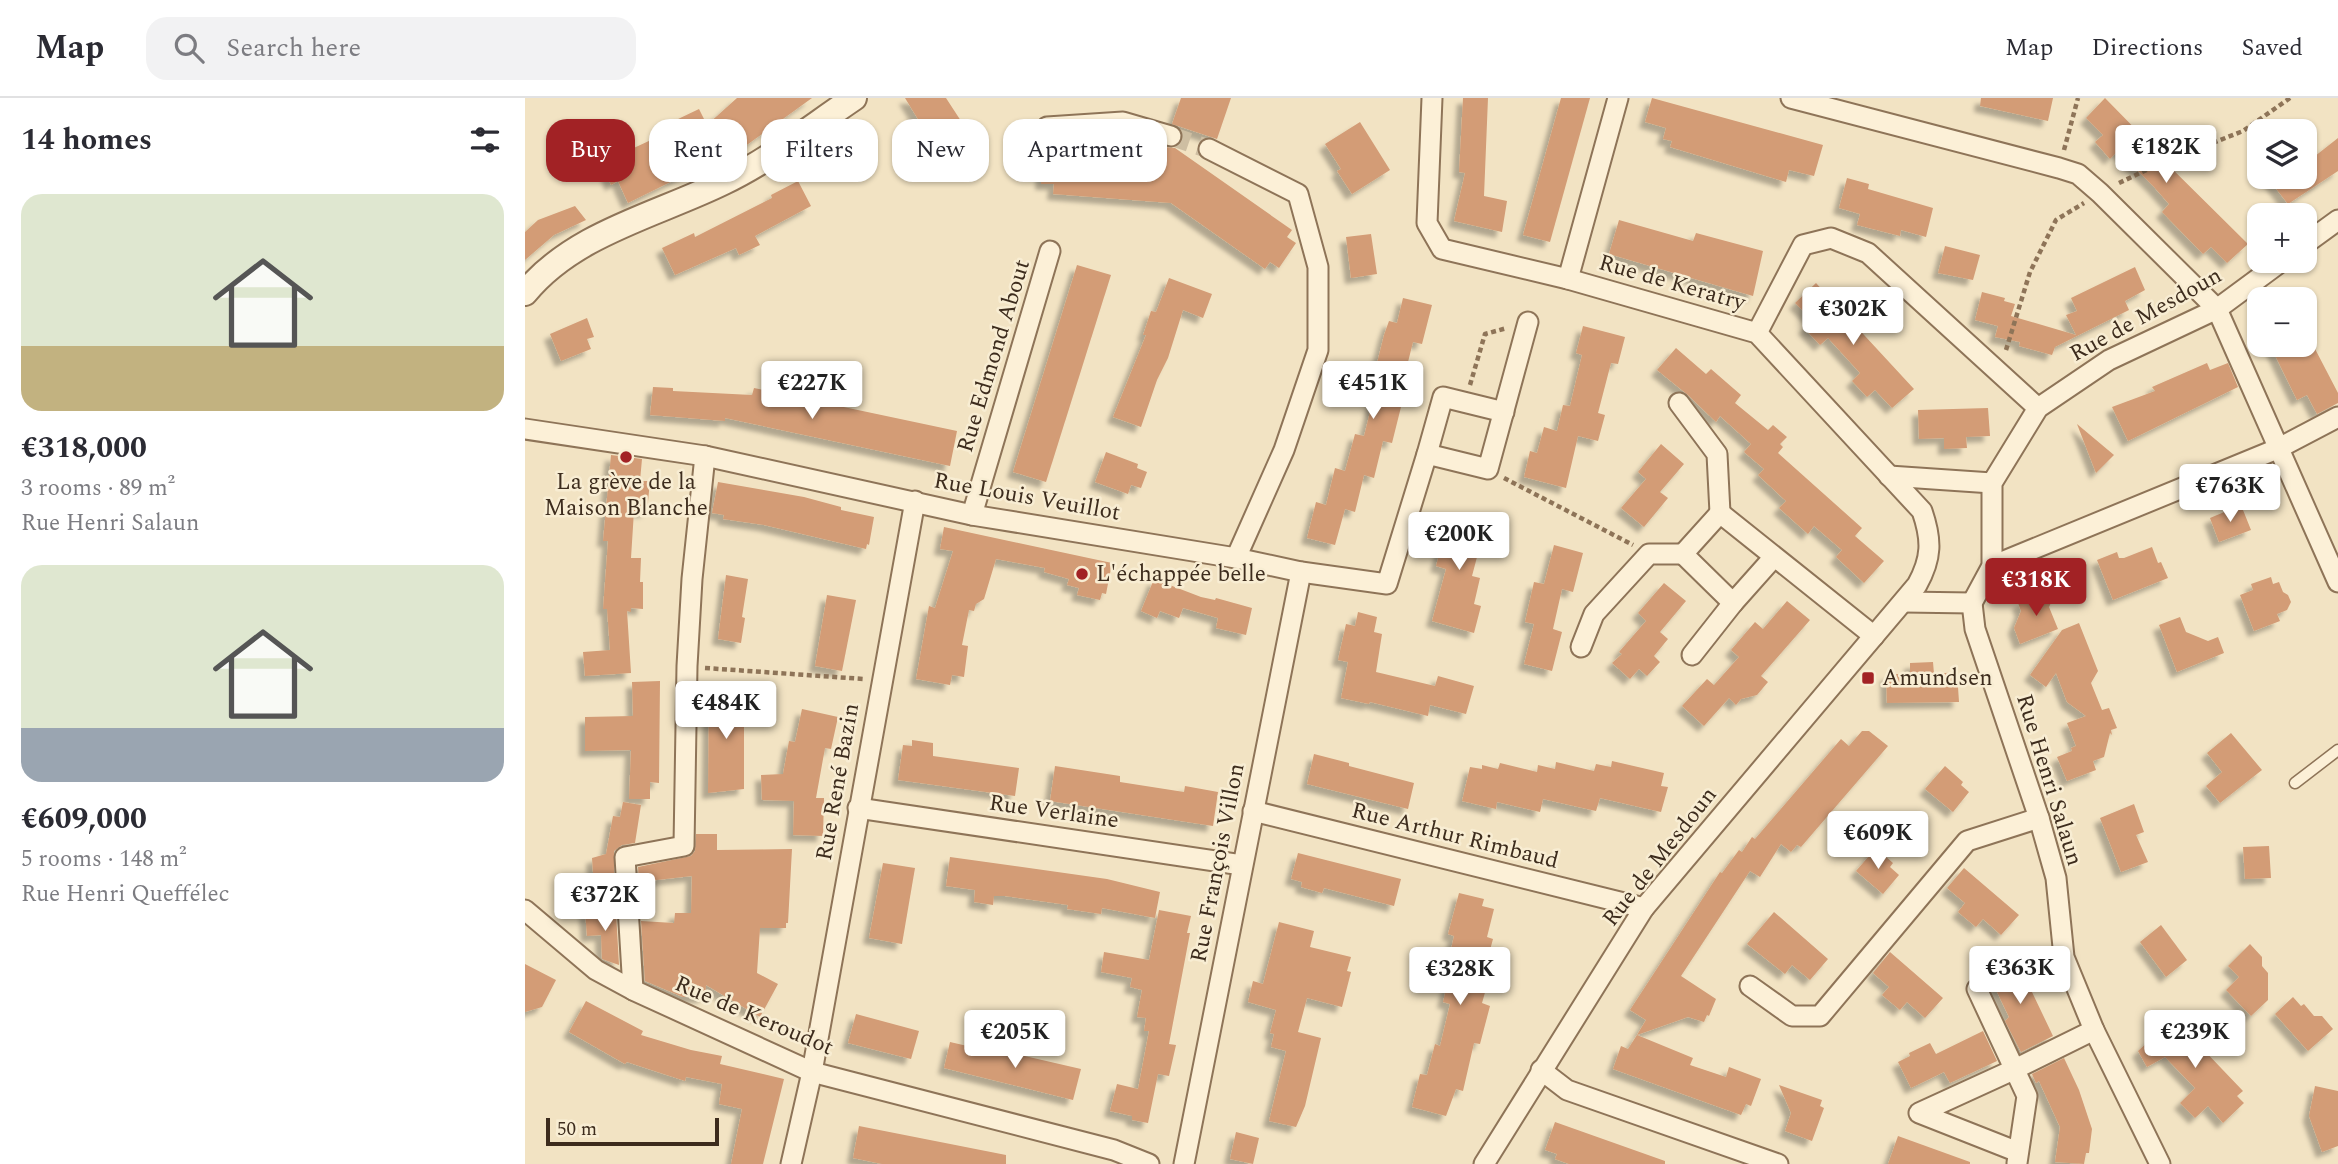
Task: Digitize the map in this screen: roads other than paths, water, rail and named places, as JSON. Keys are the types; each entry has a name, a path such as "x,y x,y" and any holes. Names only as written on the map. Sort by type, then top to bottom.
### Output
{"street":[{"path":"525,293 538,277 566,254 757,165 853,98"},
{"name":"Rue de Keratry","path":"1432,98 1427,223 1442,249 1568,279 1757,332 1922,512 1929,540 1929,558"},
{"path":"1568,279 1618,98"},
{"path":"1791,98 2059,168 2078,174 2100,192 2217,309 2338,582"},
{"path":"1167,135 1171,136"},
{"path":"1209,149 1299,194 1318,267 1318,350 1284,450 1236,558"},
{"path":"2317,235 2338,220"},
{"path":"1757,332 1803,245 1831,238 1868,253 2038,408"},
{"name":"Rue Edmond About","path":"972,515 1050,251"},
{"name":"Rue de Mesdoun","path":"1992,483 2038,408 2109,360 2217,309 2265,273"},
{"path":"1427,454 1488,469 1528,322"},
{"name":"Rue Louis Veuillot","path":"525,429 705,456 972,515 1236,558 1301,572 1387,584 1443,397 1504,412"},
{"path":"1679,403 1717,454 1720,513 1683,554"},
{"path":"1992,566 2277,449 2338,417"},
{"path":"633,990 625,857 684,846 687,666 692,579 705,456"},
{"path":"1889,476 1992,483 1992,566 1972,603 1904,602"},
{"name":"Rue René Bazin","path":"791,1164 812,1072 915,501"},
{"path":"1720,513 1874,636"},
{"path":"1581,648 1594,614 1649,554 1683,554 1733,603"},
{"path":"1692,655 1774,557"},
{"name":"Rue de Mesdoun","path":"1484,1164 1644,908 1904,602 1917,585 1929,558"},
{"name":"Rue François Villon","path":"1184,1164 1301,572"},
{"name":"Rue Henri Salaun","path":"1972,603 1975,629 2039,818 2056,878 2064,957 2094,1030 2160,1164"},
{"name":"Rue Verlaine","path":"858,808 1242,864"},
{"name":"Rue Arthur Rimbaud","path":"1253,811 1644,908"},
{"path":"1750,986 1792,1016 1820,1016 1967,841 2039,818"},
{"name":"Rue de Keroudot","path":"525,910 596,971 812,1072 1114,1150 1149,1164"},
{"path":"1976,989 2013,1070 2027,1096 2018,1158 1919,1112 2013,1070 2094,1030"},
{"path":"1541,1070 1567,1090 1778,1164"}],"lane":[{"path":"2295,783 2338,750"}],"tunnel":[{"path":"1171,136 1209,149"}],"place":[{"name":"La grève de la Maison Blanche","path":"626,457"},
{"name":"L'échappée belle","path":"1082,574"},
{"name":"Amundsen","path":"1868,678"}]}
